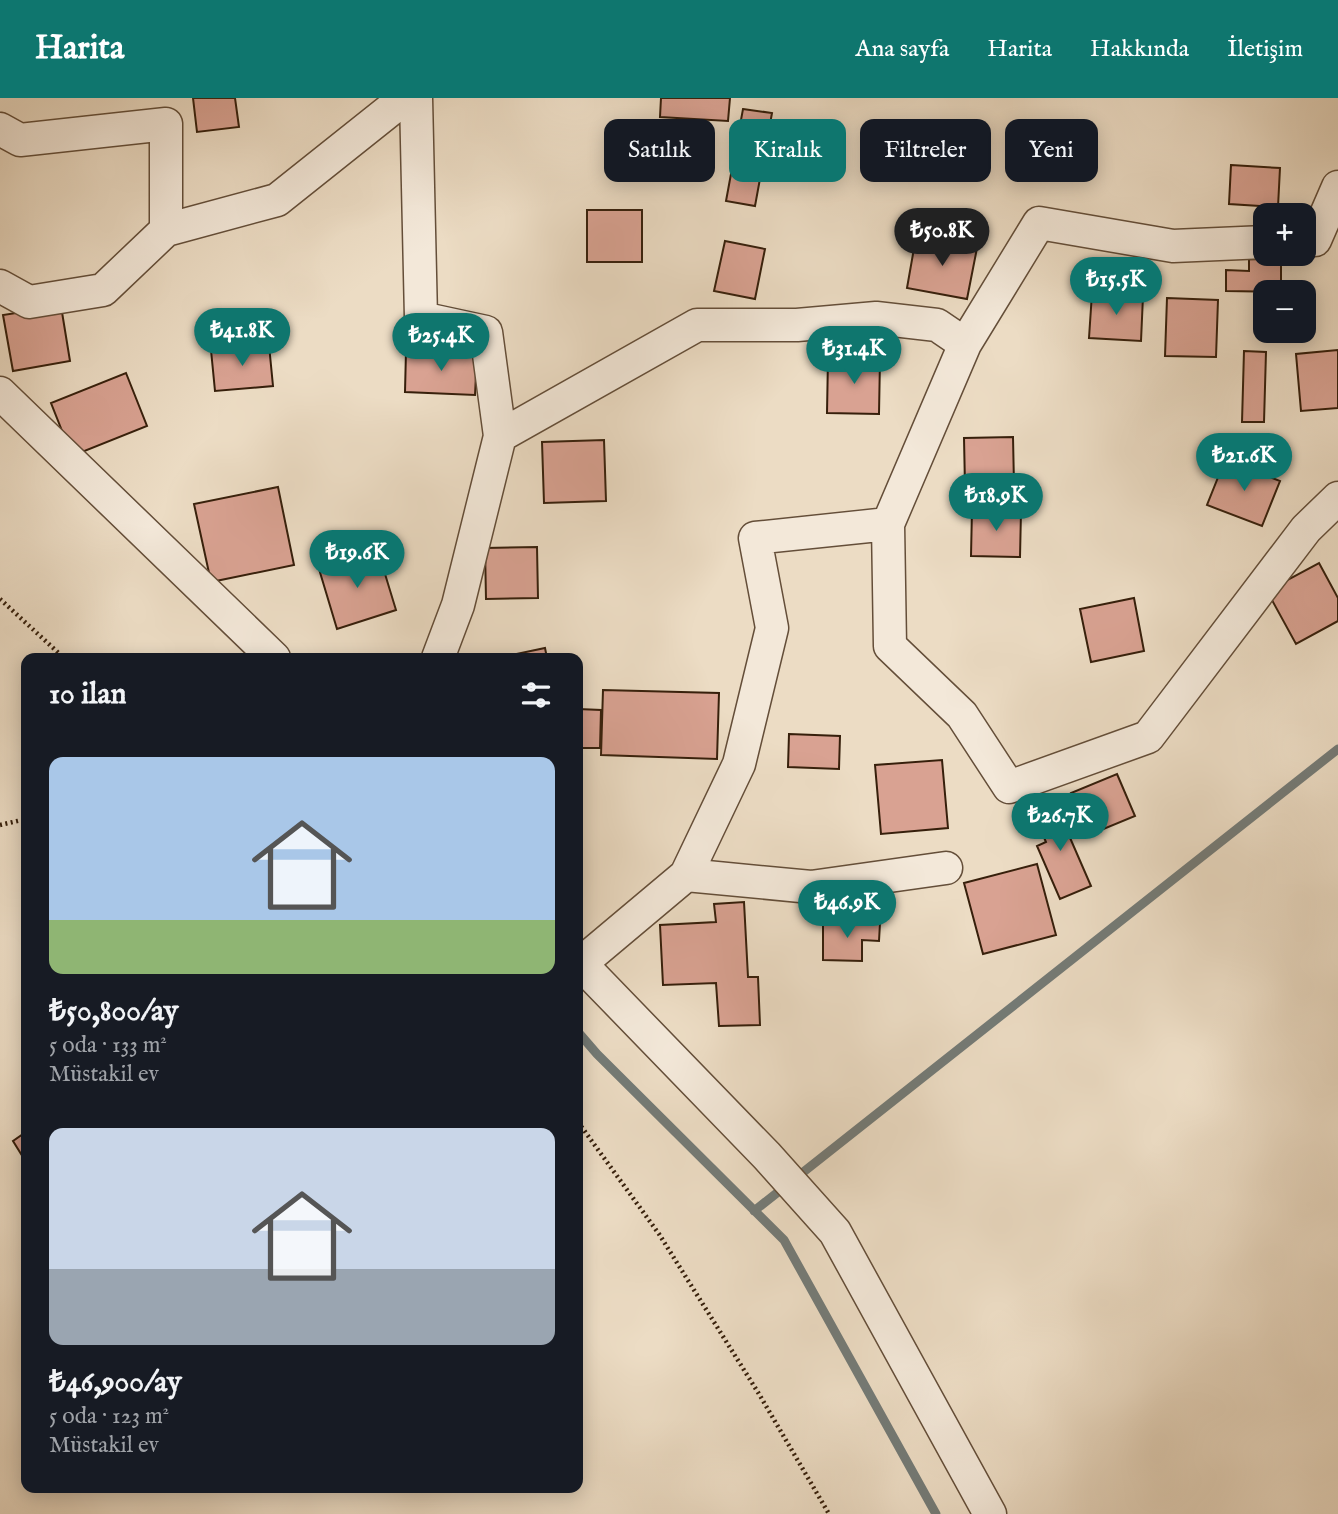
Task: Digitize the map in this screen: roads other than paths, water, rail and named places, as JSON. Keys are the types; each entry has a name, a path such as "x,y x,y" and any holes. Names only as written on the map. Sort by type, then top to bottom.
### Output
{"street":[{"path":"0,286 29,302 103,290 166,230 277,200 405,98"},
{"path":"416,98 421,318 486,332 500,436 458,605 440,653"},
{"path":"0,129 20,140 166,124 166,230"},
{"path":"1316,238 1338,187"},
{"path":"1253,243 1174,246 1039,223 965,344 888,524 890,646 962,715 1009,787 1148,737 1306,528 1338,498"},
{"path":"500,436 697,325 797,325 876,318 937,325 965,344"},
{"path":"0,393 269,653"},
{"path":"583,960 686,875 739,764 772,628 755,538 888,524"},
{"path":"686,875 811,887 946,868"},
{"path":"583,967 767,1156 835,1232 990,1514"}],"waterway":[{"path":"754,1211 1338,749"},
{"path":"583,1038 784,1240 936,1514"}]}
